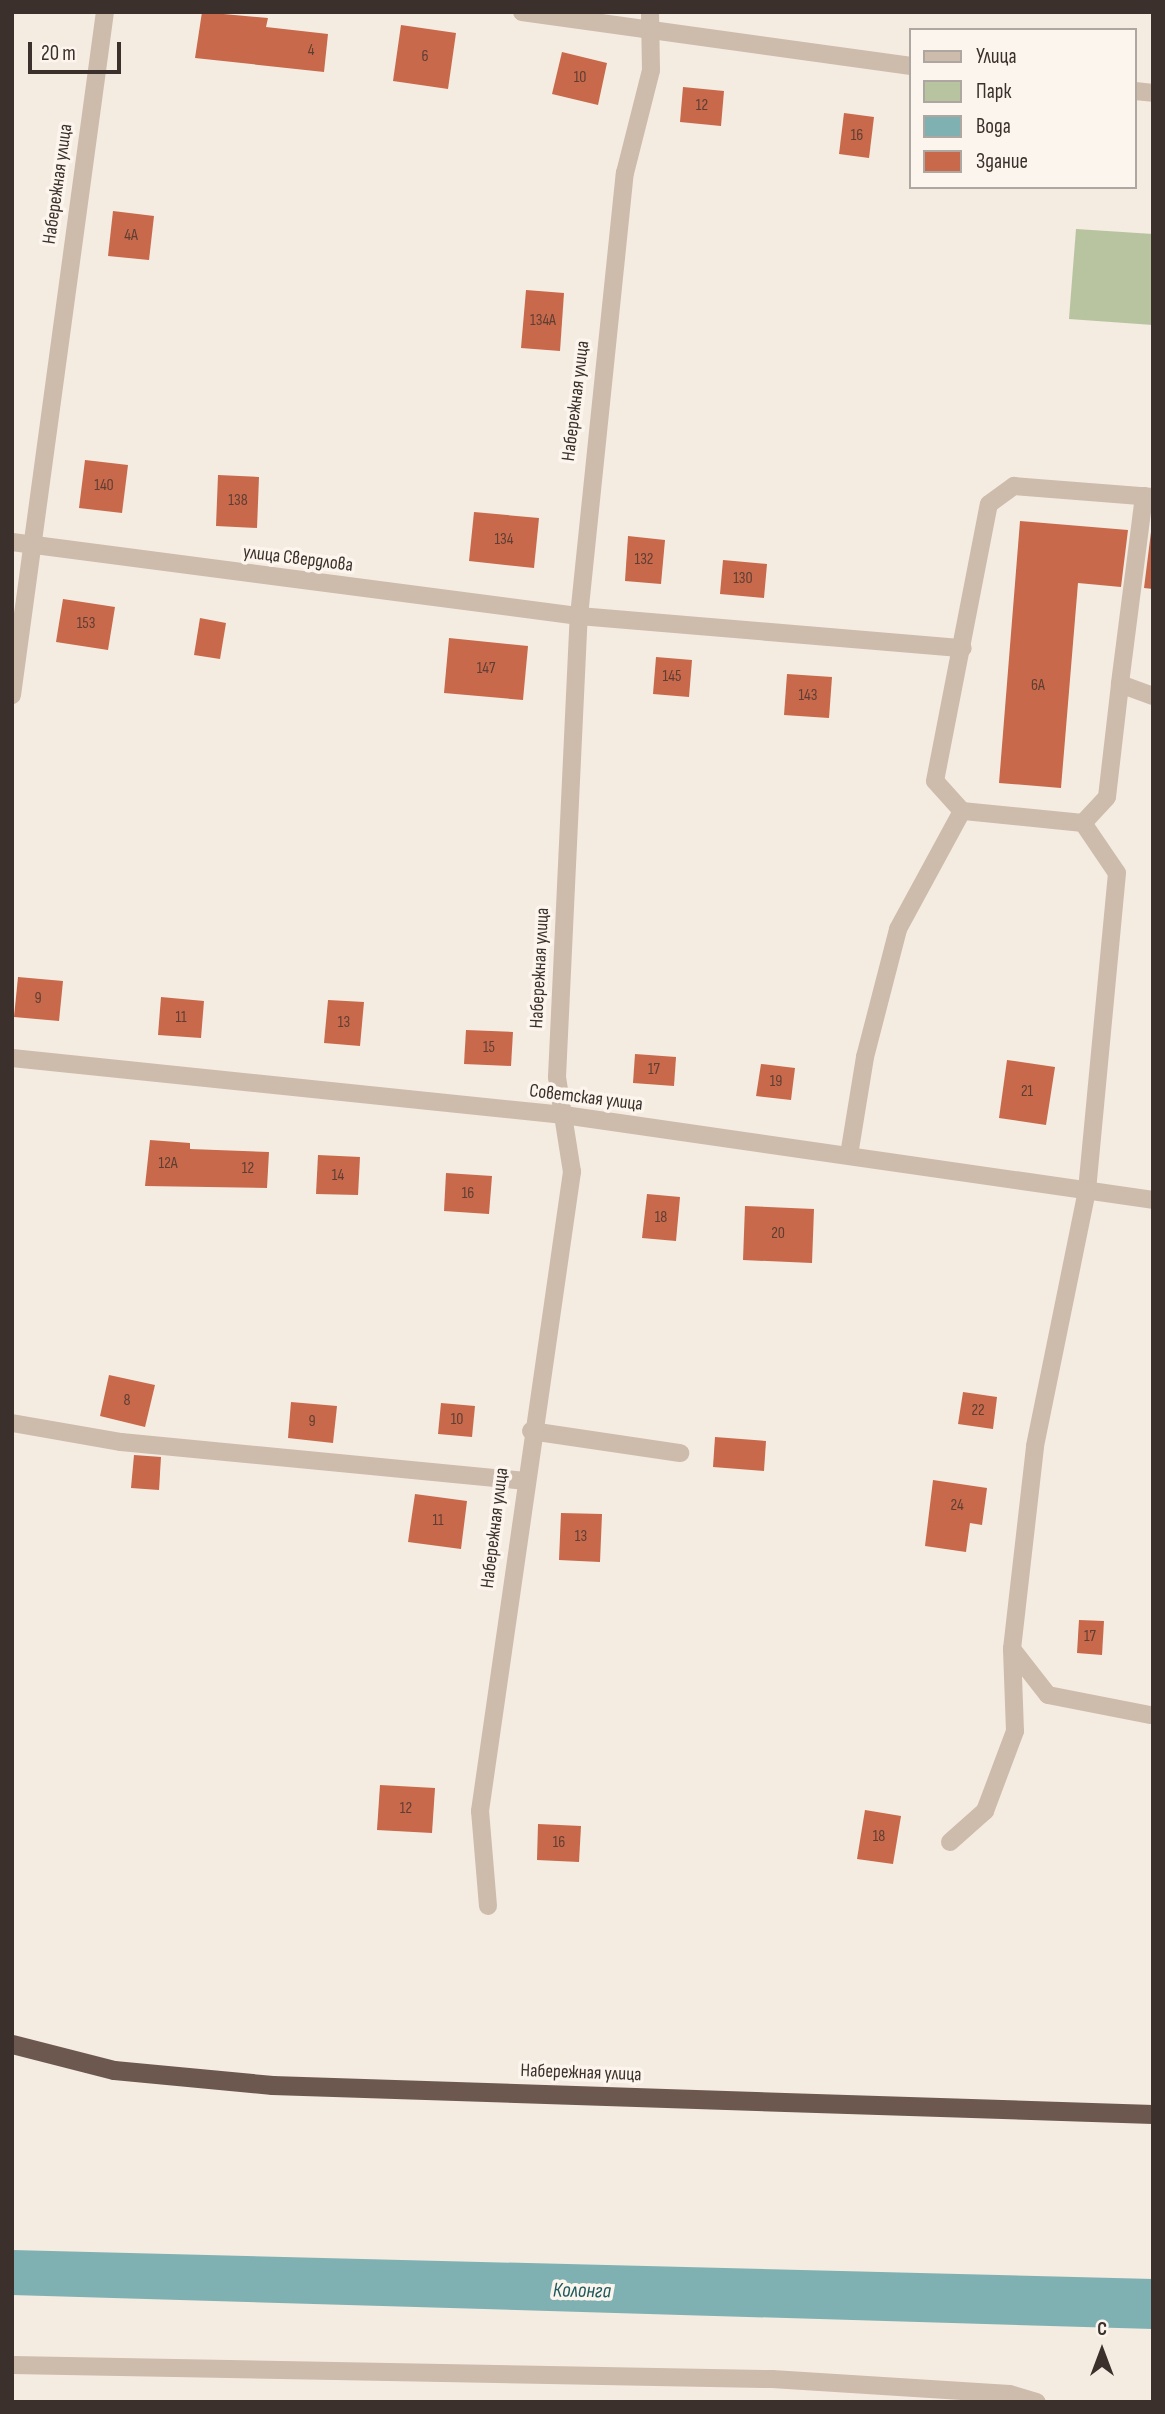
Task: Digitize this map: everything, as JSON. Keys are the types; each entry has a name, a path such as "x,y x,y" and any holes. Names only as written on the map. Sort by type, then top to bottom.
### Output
{"highway":[{"name":"Набережная улица","path":"12,2044 114,2070 272,2085 1153,2114"}],"street":[{"name":"Набережная улица","path":"12,695 105,12"},
{"path":"522,12 650,21 909,66"},
{"name":"Набережная улица","path":"488,1906 480,1811 523,1482 572,1172 557,1077 579,616 625,173 650,70 650,21"},
{"path":"1014,486 1148,497 1120,684 1107,797 1083,823 962,811 935,781 989,504 1014,486"},
{"name":"улица Свердлова","path":"12,542 579,616 963,648"},
{"path":"1120,684 1153,696"},
{"path":"849,1155 865,1057 898,929 962,811"},
{"path":"950,1842 985,1811 1015,1731 1012,1649 1035,1446 1087,1191 1117,873 1083,823"},
{"name":"Советская улица","path":"12,1058 564,1115 1153,1199"},
{"path":"12,1423 121,1442 523,1482"},
{"path":"531,1431 680,1453"},
{"path":"1012,1649 1048,1695 1150,1715"},
{"path":"12,2365 772,2379 1010,2394 1037,2402"}],"green space":[{"path":"1076,229 1153,234 1153,325 1069,319"}],"water":[{"name":"Колонга","path":"12,2250 1153,2279 1153,2329 12,2295"}],"building":[{"path":"202,12 268,18 266,27 328,34 324,72 195,58"},
{"path":"401,25 456,33 448,89 393,81"},
{"path":"562,52 607,63 598,105 552,94"},
{"path":"683,87 724,91 721,126 680,122"},
{"path":"844,113 874,117 869,158 839,154"},
{"path":"113,211 154,216 149,260 108,256"},
{"path":"526,290 564,293 560,351 521,348"},
{"path":"85,460 128,465 122,513 79,508"},
{"path":"218,475 259,477 257,528 216,526"},
{"path":"474,512 539,518 534,568 469,561"},
{"path":"1020,521 1128,530 1121,587 1078,583 1061,788 999,783"},
{"path":"1153,532 1153,589 1144,588"},
{"path":"628,536 665,540 661,584 625,581"},
{"path":"723,560 767,564 764,598 720,594"},
{"path":"63,599 115,607 108,650 56,642"},
{"path":"200,618 226,623 220,659 194,655"},
{"path":"449,638 528,646 523,700 444,693"},
{"path":"656,657 692,660 689,697 653,694"},
{"path":"787,674 832,677 829,718 784,715"},
{"path":"18,977 63,981 59,1021 14,1017"},
{"path":"161,997 204,1001 201,1038 158,1035"},
{"path":"328,1000 364,1002 360,1046 324,1043"},
{"path":"466,1030 513,1032 511,1066 464,1064"},
{"path":"635,1054 676,1057 674,1086 633,1083"},
{"path":"1007,1060 1055,1067 1046,1125 999,1118"},
{"path":"761,1064 795,1068 791,1100 756,1096"},
{"path":"150,1140 190,1143 190,1149 269,1152 267,1188 145,1186"},
{"path":"318,1155 360,1157 358,1195 316,1194"},
{"path":"446,1173 492,1176 489,1214 444,1211"},
{"path":"647,1194 680,1197 676,1241 642,1238"},
{"path":"745,1206 814,1209 812,1263 743,1260"},
{"path":"109,1375 155,1385 145,1427 100,1416"},
{"path":"963,1392 997,1397 993,1429 958,1424"},
{"path":"291,1402 337,1406 333,1443 288,1438"},
{"path":"441,1403 475,1406 472,1437 438,1434"},
{"path":"715,1437 766,1441 764,1471 713,1467"},
{"path":"134,1455 161,1457 159,1490 131,1488"},
{"path":"933,1480 987,1488 982,1525 970,1523 966,1552 925,1546"},
{"path":"415,1494 467,1501 461,1549 408,1542"},
{"path":"561,1513 602,1514 600,1562 559,1560"},
{"path":"1079,1620 1104,1621 1102,1655 1077,1653"},
{"path":"380,1785 435,1788 432,1833 377,1830"},
{"path":"865,1810 901,1816 893,1864 857,1859"},
{"path":"538,1824 581,1826 579,1862 537,1860"}]}
